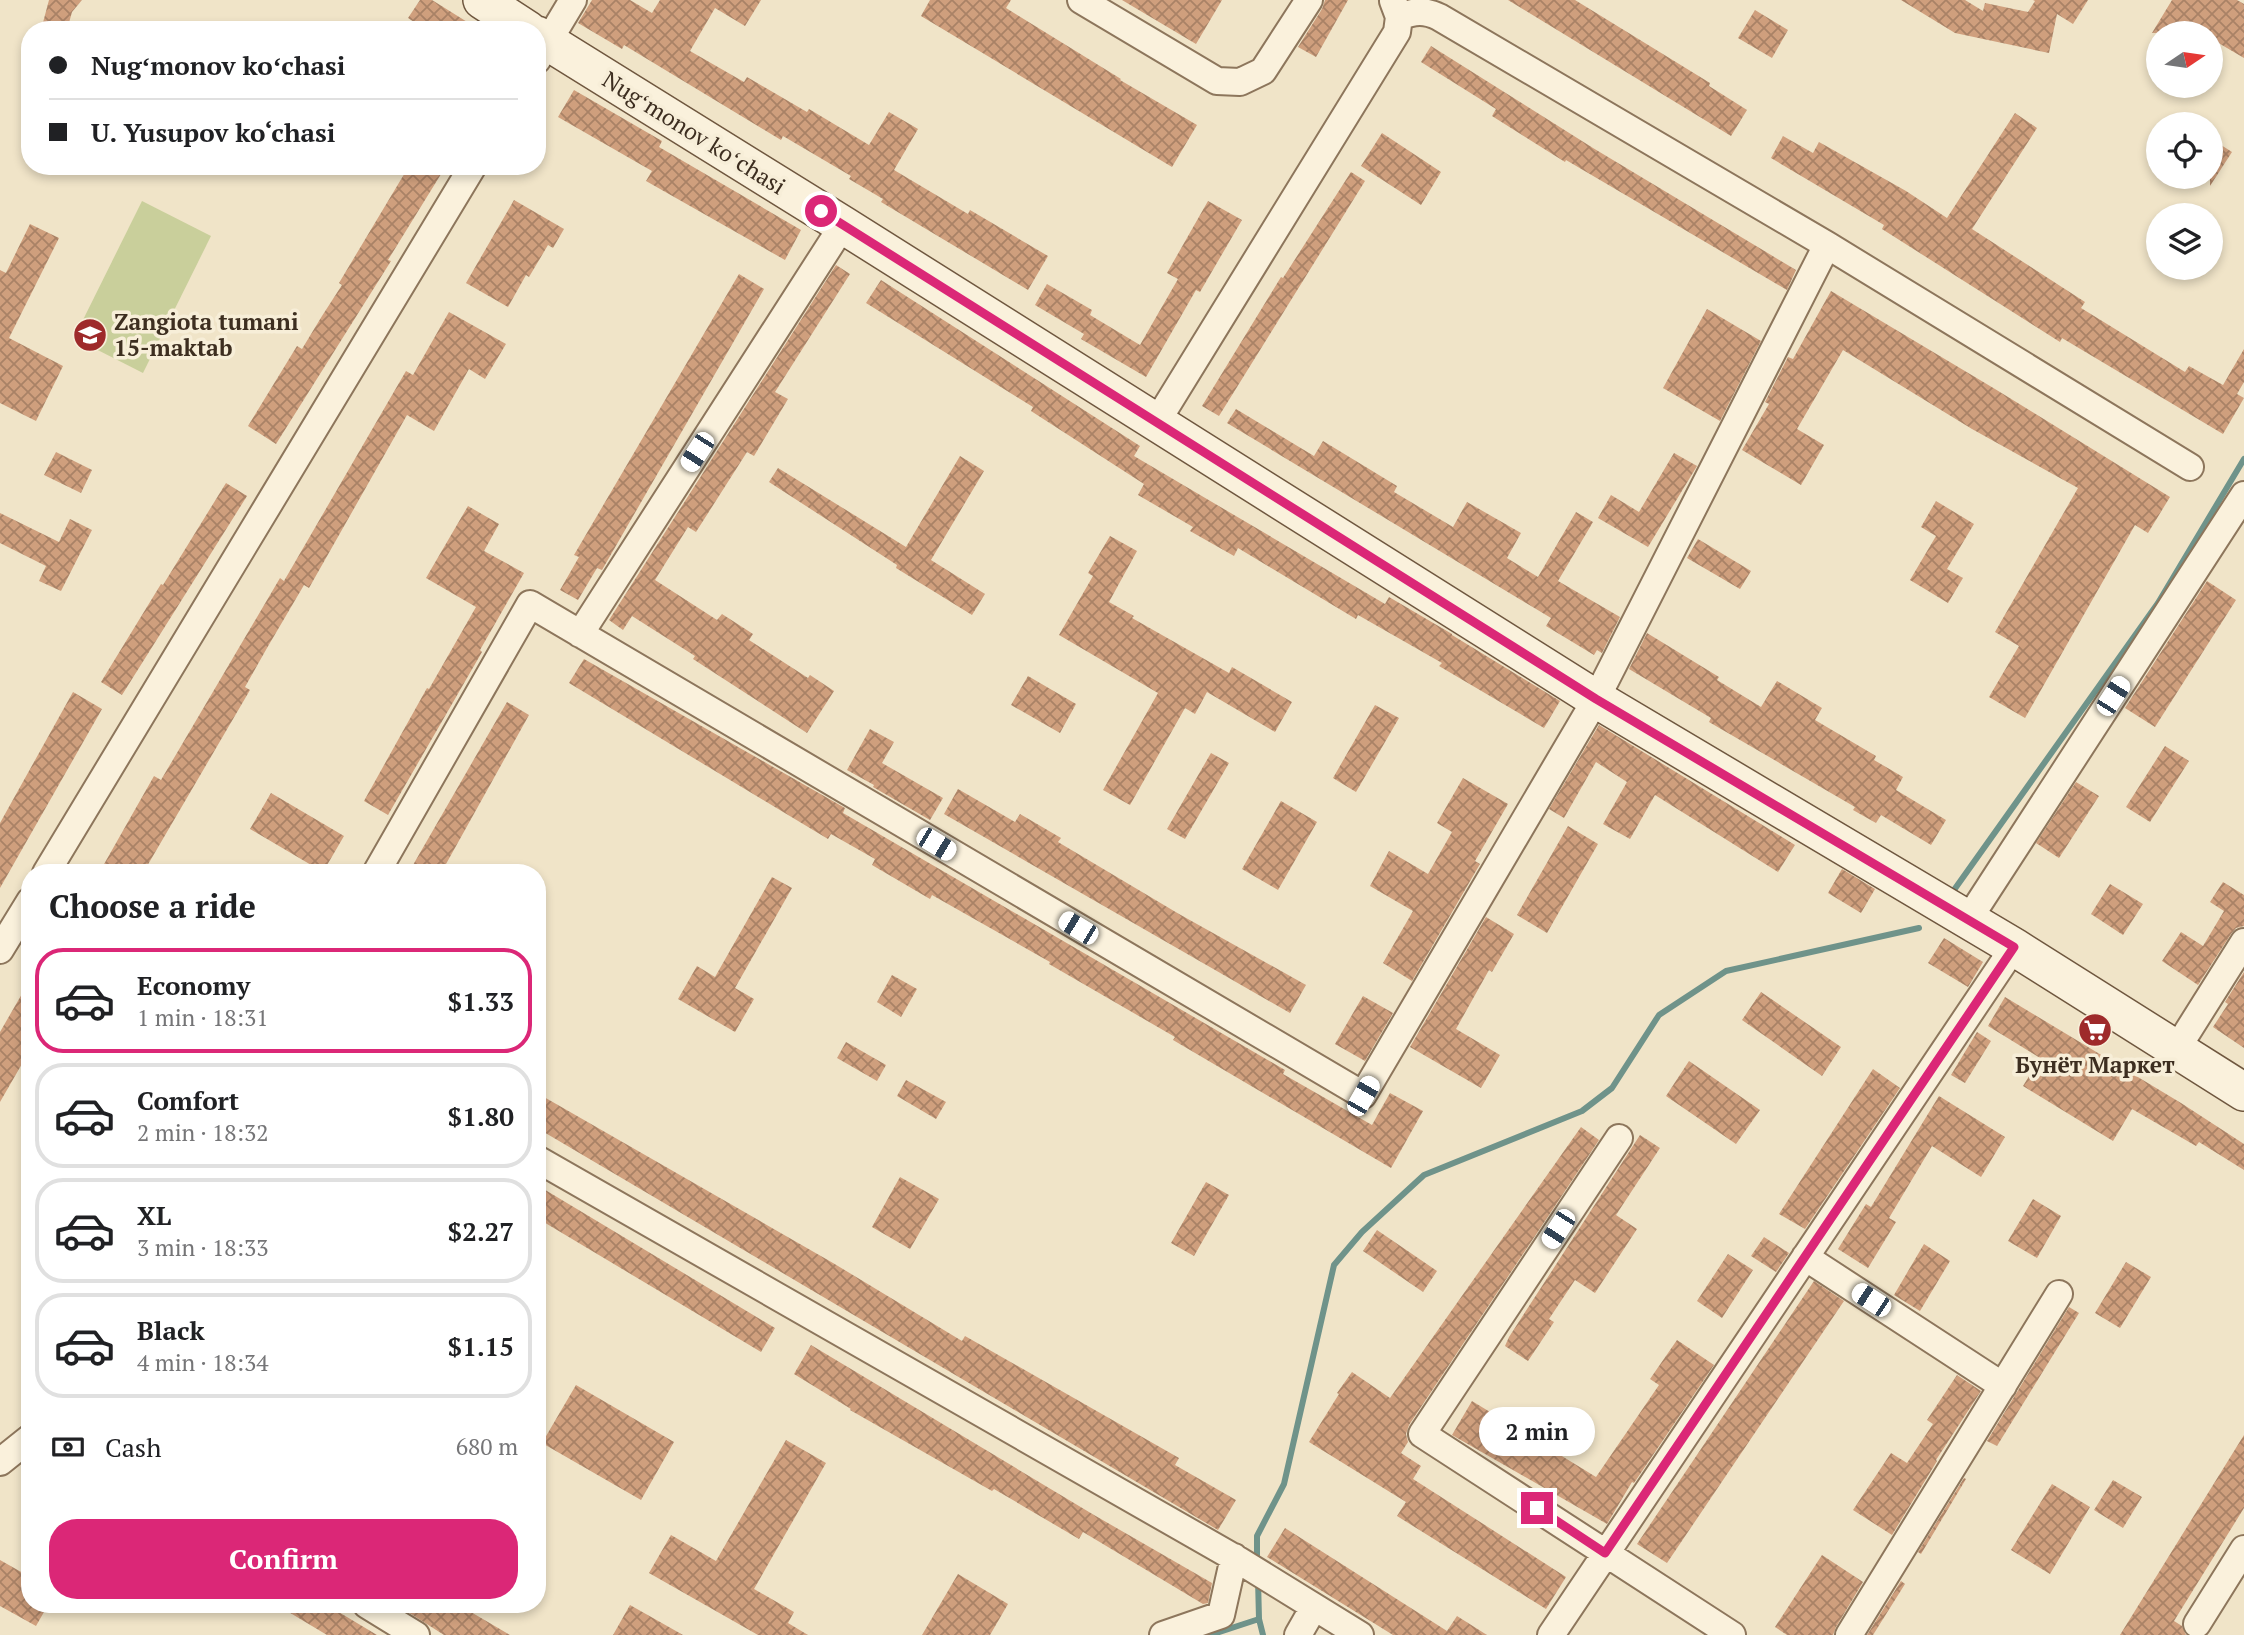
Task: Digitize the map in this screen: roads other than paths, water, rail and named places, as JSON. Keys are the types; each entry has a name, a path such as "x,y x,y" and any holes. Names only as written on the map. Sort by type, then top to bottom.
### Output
{"main road":[{"name":"Nugʻmonov koʻchasi","path":"482,0 510,21"},
{"name":"Nugʻmonov koʻchasi","path":"546,47 844,225 1596,699 2014,947 2244,1092"}],"street":[{"path":"546,32 573,0"},
{"path":"1081,0 1217,81 1240,82 1263,71 1308,0"},
{"path":"1156,423 1397,32 1395,8 1412,12 1427,11 1439,17 1827,244 2190,467"},
{"path":"51,864 468,175"},
{"path":"580,634 844,225"},
{"path":"381,864 530,604 1363,1096 1596,699 1827,244"},
{"path":"1968,920 2244,495"},
{"path":"0,950 21,916"},
{"path":"2176,1050 2244,942"},
{"path":"1551,1635 2014,947"},
{"path":"1619,1138 1422,1434 1732,1635"},
{"path":"546,1163 1237,1559 1360,1635"},
{"path":"1805,1257 2003,1385"},
{"path":"1849,1635 2059,1294"},
{"path":"0,1462 21,1445"},
{"path":"2197,1624 2244,1549"},
{"path":"1163,1635 1221,1615 1237,1559"},
{"path":"1298,1635 1314,1607"},
{"path":"381,1613 416,1635"}],"waterway":[{"path":"1954,890 2158,603 2244,459"},
{"path":"1257,1562 1257,1536 1284,1484 1334,1265 1362,1232 1424,1175 1582,1111 1612,1088 1659,1015 1726,971 1919,928"},
{"path":"1210,1635 1259,1619 1258,1579"},
{"path":"1259,1619 1263,1635"}],"place":[{"name":"Zangiota tumani 15-maktab","path":"90,335"},
{"name":"Бунёт Маркет","path":"2095,1030"}]}
